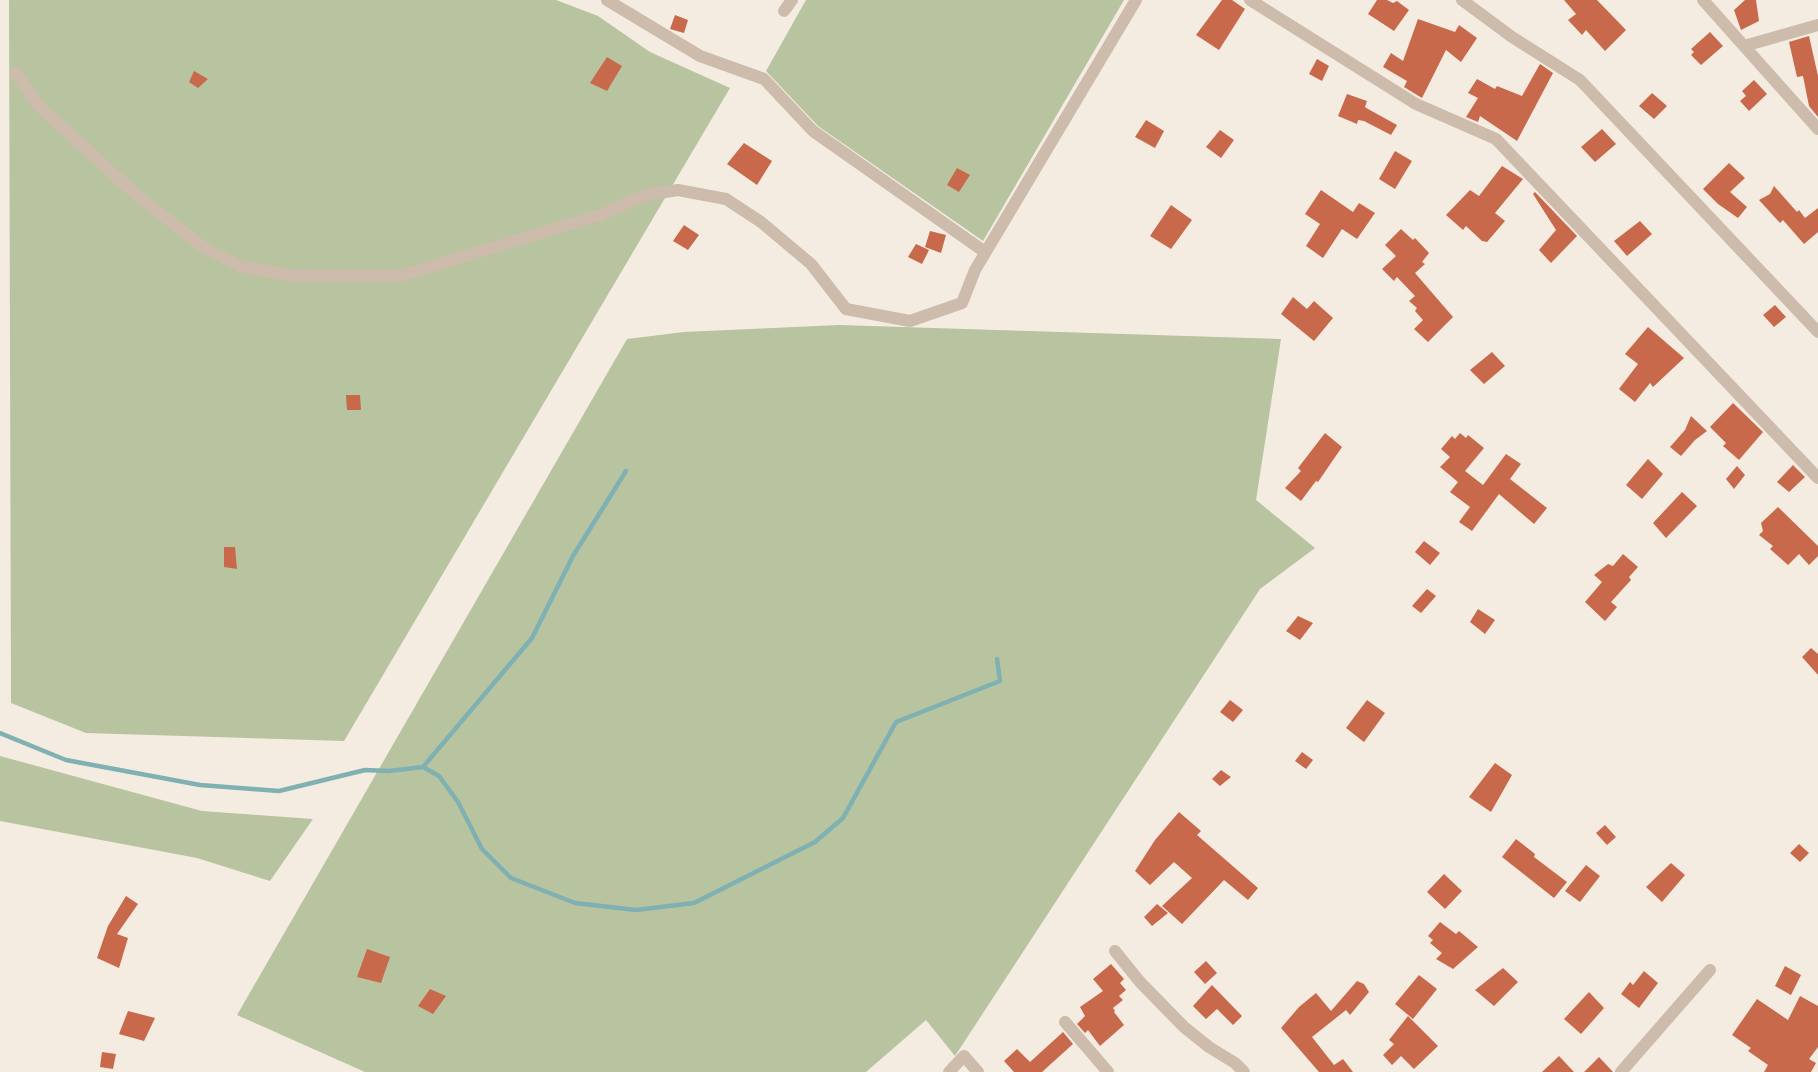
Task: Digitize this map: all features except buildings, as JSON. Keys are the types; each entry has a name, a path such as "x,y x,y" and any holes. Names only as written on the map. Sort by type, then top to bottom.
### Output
{"street":[{"path":"607,0 700,56 764,79 813,131 986,252"},
{"path":"784,11 792,0"},
{"path":"16,73 38,105 133,192 203,248 240,266 293,276 400,276 600,215 646,195 678,190 726,199 761,222 811,264 846,309 910,321 962,303 975,270 1136,0"},
{"path":"1250,0 1416,104 1496,139 1818,478"},
{"path":"1462,0 1512,37 1580,80 1818,332"},
{"path":"1703,0 1818,129"},
{"path":"1744,46 1818,25"},
{"path":"1115,951 1140,982 1184,1027 1209,1047 1235,1063 1244,1072"},
{"path":"1621,1072 1710,970"},
{"path":"1065,1022 1108,1072"},
{"path":"949,1072 964,1056 978,1072"}],"green space":[{"path":"9,0 556,0 598,16 650,52 730,88 344,741 86,733 11,703"},
{"path":"806,0 1124,0 983,241 818,126 766,71"},
{"path":"839,325 1281,339 1256,500 1315,548 1260,589 955,1056 926,1020 866,1072 365,1072 237,1015 627,339 684,332"},
{"path":"0,756 202,811 313,819 270,881 197,858 0,821"}],"waterway":[{"path":"423,767 532,638 573,556 626,471"},
{"path":"0,733 66,760 200,785 279,791 365,770 389,771 423,767 439,776 458,802 482,849 511,878 575,903 636,910 694,903 815,842 843,818 896,722 1000,681 997,659"}]}
